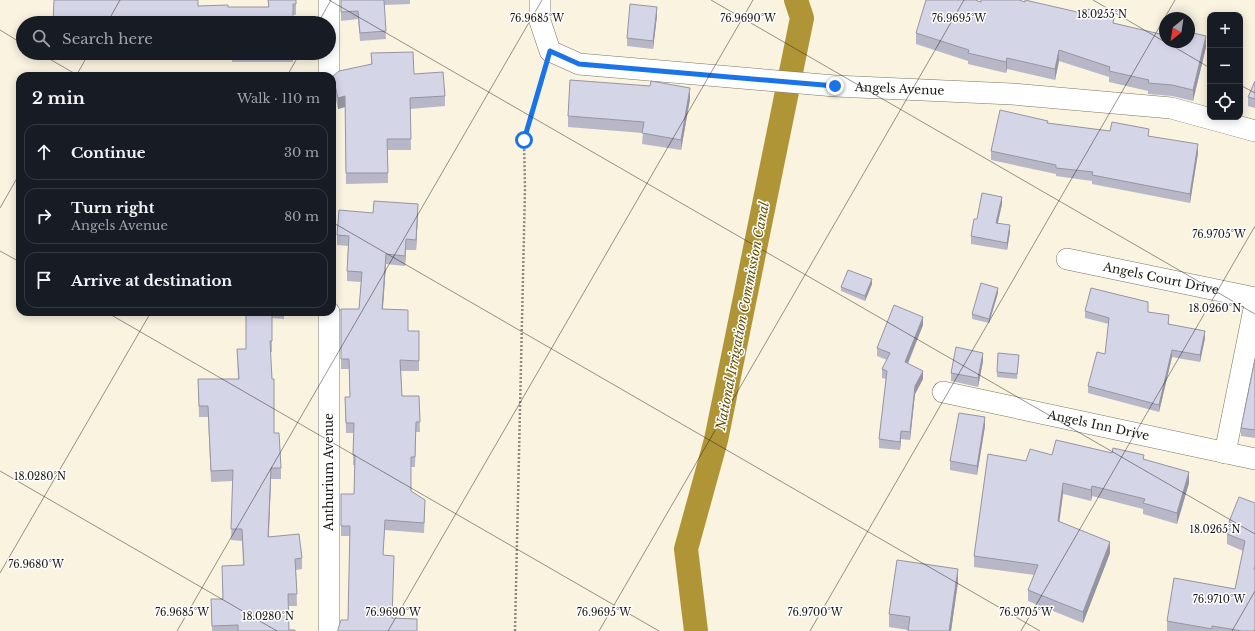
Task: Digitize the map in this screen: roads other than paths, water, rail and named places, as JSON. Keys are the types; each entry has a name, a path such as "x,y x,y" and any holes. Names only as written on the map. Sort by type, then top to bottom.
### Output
{"street":[{"path":"330,0 330,16"},
{"name":"Angels Avenue","path":"540,0 540,21 550,51 579,64 835,86 1012,94 1171,108 1255,131"},
{"path":"329,60 329,72"},
{"name":"Angels Court Drive","path":"1067,259 1255,298"},
{"path":"1225,453 1255,304"},
{"name":"Anthurium Avenue","path":"329,316 329,631"},
{"name":"Angels Inn Drive","path":"943,392 1255,459"}],"waterway":[{"name":"National Irrigation Commission Canal","path":"696,631 686,549 716,440 802,18 796,0"}]}
